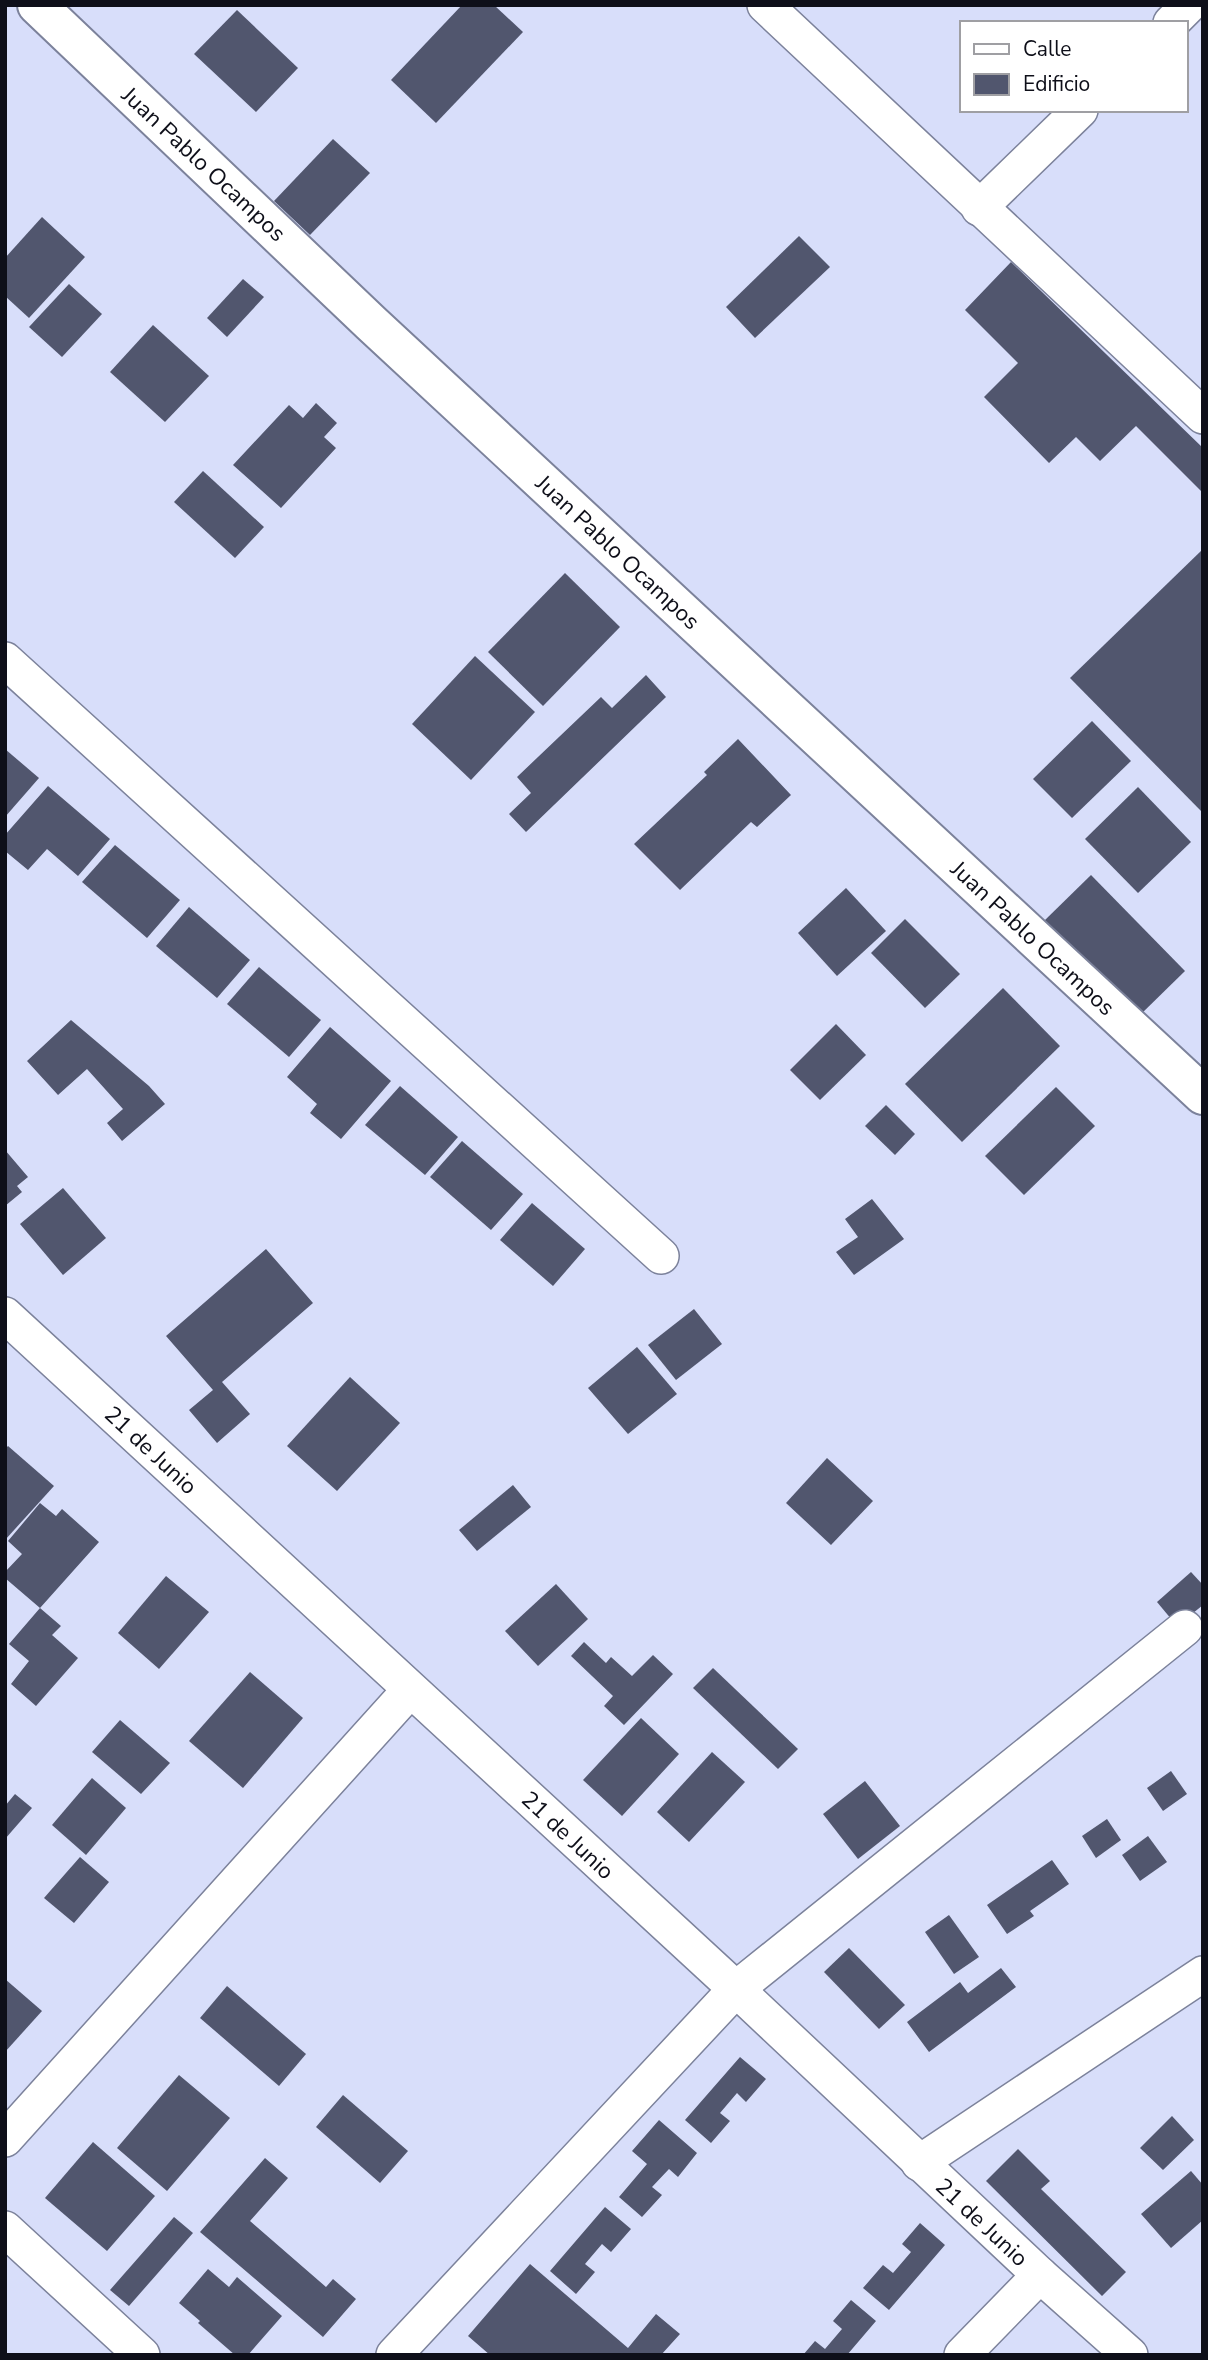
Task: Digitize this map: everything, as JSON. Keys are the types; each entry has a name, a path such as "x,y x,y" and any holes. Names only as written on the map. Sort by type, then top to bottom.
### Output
{"street":[{"name":"Juan Pablo Ocampos","path":"37,5 371,323 1203,1095"},
{"path":"765,5 1203,416"},
{"path":"1173,21 1189,5"},
{"path":"979,208 1078,112"},
{"path":"5,660 661,1256"},
{"name":"21 de Junio","path":"5,1315 736,1989 1040,2275 1130,2355"},
{"path":"394,2355 736,1989 1185,1628"},
{"path":"5,2139 410,1690"},
{"path":"919,2163 1203,1974"},
{"path":"5,2229 142,2355"},
{"path":"962,2355 1040,2275"}],"building":[{"path":"462,5 494,5 523,32 436,123 391,80"},
{"path":"237,10 298,68 256,112 194,54"},
{"path":"333,139 370,173 310,235 274,201"},
{"path":"42,217 85,257 29,318 5,296 5,258"},
{"path":"799,236 830,267 755,338 726,307"},
{"path":"1011,262 1203,448 1203,493 1136,426 1100,461 1076,437 1049,463 984,397 1018,363 965,310"},
{"path":"243,279 264,297 227,337 207,318"},
{"path":"69,284 102,314 62,357 29,327"},
{"path":"153,325 209,376 165,422 110,372"},
{"path":"316,403 337,423 324,437 336,448 281,508 233,465 289,405 303,418"},
{"path":"203,471 264,527 235,558 174,502"},
{"path":"1203,549 1203,813 1070,678"},
{"path":"565,573 620,627 543,706 488,652"},
{"path":"475,656 535,712 471,780 412,724"},
{"path":"646,675 666,697 526,832 509,814 531,793 517,777 601,697 612,708"},
{"path":"1092,721 1131,761 1072,818 1033,779"},
{"path":"738,739 791,795 757,827 751,822 680,890 634,844 707,775 704,772"},
{"path":"5,749 39,778 5,817"},
{"path":"48,786 110,839 78,876 47,849 28,870 5,851 5,835"},
{"path":"1138,787 1191,842 1138,893 1085,839"},
{"path":"115,845 180,900 147,938 82,882"},
{"path":"1091,875 1185,971 1138,1017 1044,921"},
{"path":"846,888 886,931 837,976 798,933"},
{"path":"189,907 250,960 217,998 156,946"},
{"path":"905,919 960,974 925,1008 871,953"},
{"path":"259,967 321,1020 289,1057 227,1004"},
{"path":"1003,988 1060,1046 962,1142 905,1084"},
{"path":"71,1020 149,1086 165,1104 122,1141 107,1123 123,1109 87,1069 58,1095 27,1061"},
{"path":"836,1024 866,1055 820,1100 790,1070"},
{"path":"330,1027 391,1081 341,1139 310,1113 317,1104 287,1077"},
{"path":"400,1086 458,1137 425,1175 365,1125"},
{"path":"1056,1087 1095,1126 1024,1195 985,1156"},
{"path":"886,1105 915,1134 895,1155 865,1126"},
{"path":"462,1141 523,1194 491,1230 430,1177"},
{"path":"5,1150 28,1177 17,1186 22,1192 5,1206"},
{"path":"63,1188 106,1238 63,1275 20,1224"},
{"path":"872,1199 904,1239 854,1275 836,1252 858,1237 845,1219"},
{"path":"532,1203 585,1249 553,1286 500,1240"},
{"path":"266,1249 313,1303 222,1382 250,1414 217,1443 189,1410 213,1390 166,1336"},
{"path":"694,1309 722,1344 676,1380 648,1345"},
{"path":"637,1347 677,1394 628,1434 588,1388"},
{"path":"350,1377 400,1423 337,1491 287,1446"},
{"path":"8,1446 54,1486 5,1540 5,1449"},
{"path":"827,1458 873,1501 831,1545 786,1503"},
{"path":"513,1485 531,1507 477,1551 459,1530"},
{"path":"40,1503 56,1516 62,1509 99,1542 40,1608 5,1578 5,1572 22,1554 8,1541"},
{"path":"1191,1572 1203,1585 1203,1605 1177,1626 1157,1602"},
{"path":"166,1576 209,1612 159,1669 118,1633"},
{"path":"556,1584 588,1619 538,1666 505,1631"},
{"path":"40,1608 61,1626 52,1635 78,1658 36,1706 11,1684 29,1661 9,1644"},
{"path":"584,1642 606,1663 611,1657 632,1676 653,1655 673,1674 624,1725 604,1706 613,1696 571,1656"},
{"path":"713,1668 798,1749 778,1769 693,1688"},
{"path":"250,1672 303,1718 243,1788 189,1741"},
{"path":"641,1718 679,1754 622,1816 583,1780"},
{"path":"120,1720 170,1763 141,1794 92,1752"},
{"path":"712,1752 745,1782 689,1842 657,1812"},
{"path":"1171,1771 1187,1794 1163,1811 1147,1788"},
{"path":"92,1778 126,1808 86,1855 52,1825"},
{"path":"865,1781 900,1826 858,1859 823,1814"},
{"path":"15,1794 32,1808 5,1839 5,1806"},
{"path":"1107,1819 1121,1840 1096,1858 1082,1836"},
{"path":"1148,1836 1167,1862 1140,1881 1122,1855"},
{"path":"80,1857 109,1882 74,1923 44,1898"},
{"path":"1052,1860 1069,1884 1030,1911 1034,1916 1007,1934 987,1905"},
{"path":"949,1915 979,1957 954,1974 925,1932"},
{"path":"849,1948 905,2005 879,2029 824,1972"},
{"path":"1001,1968 1016,1987 929,2052 907,2022 960,1982 968,1993"},
{"path":"5,1979 42,2011 5,2052"},
{"path":"227,1986 306,2054 279,2086 200,2018"},
{"path":"740,2057 766,2079 746,2102 737,2093 720,2113 730,2121 711,2143 685,2120"},
{"path":"179,2075 230,2118 167,2191 117,2148"},
{"path":"343,2095 408,2151 380,2183 316,2127"},
{"path":"1172,2116 1194,2140 1163,2170 1140,2148"},
{"path":"659,2120 697,2153 678,2177 669,2169 652,2187 662,2195 642,2217 619,2197 647,2164 632,2151"},
{"path":"93,2142 155,2196 107,2251 45,2198"},
{"path":"1018,2149 1050,2181 1041,2189 1126,2272 1102,2296 986,2181"},
{"path":"265,2158 288,2178 250,2221 326,2287 333,2279 356,2299 323,2337 200,2232"},
{"path":"1191,2171 1203,2185 1203,2220 1171,2248 1141,2214"},
{"path":"605,2207 631,2229 611,2252 602,2244 585,2264 595,2272 576,2294 550,2271"},
{"path":"174,2217 193,2233 129,2306 110,2290"},
{"path":"920,2223 945,2245 889,2310 863,2288 883,2265 893,2273 911,2252 902,2244"},
{"path":"530,2264 628,2348 656,2314 680,2334 661,2355 490,2355 468,2336"},
{"path":"208,2269 229,2287 237,2277 282,2316 248,2355 235,2355 179,2303"},
{"path":"851,2300 876,2321 847,2355 803,2355 815,2341 825,2349 842,2329 833,2321"}]}
